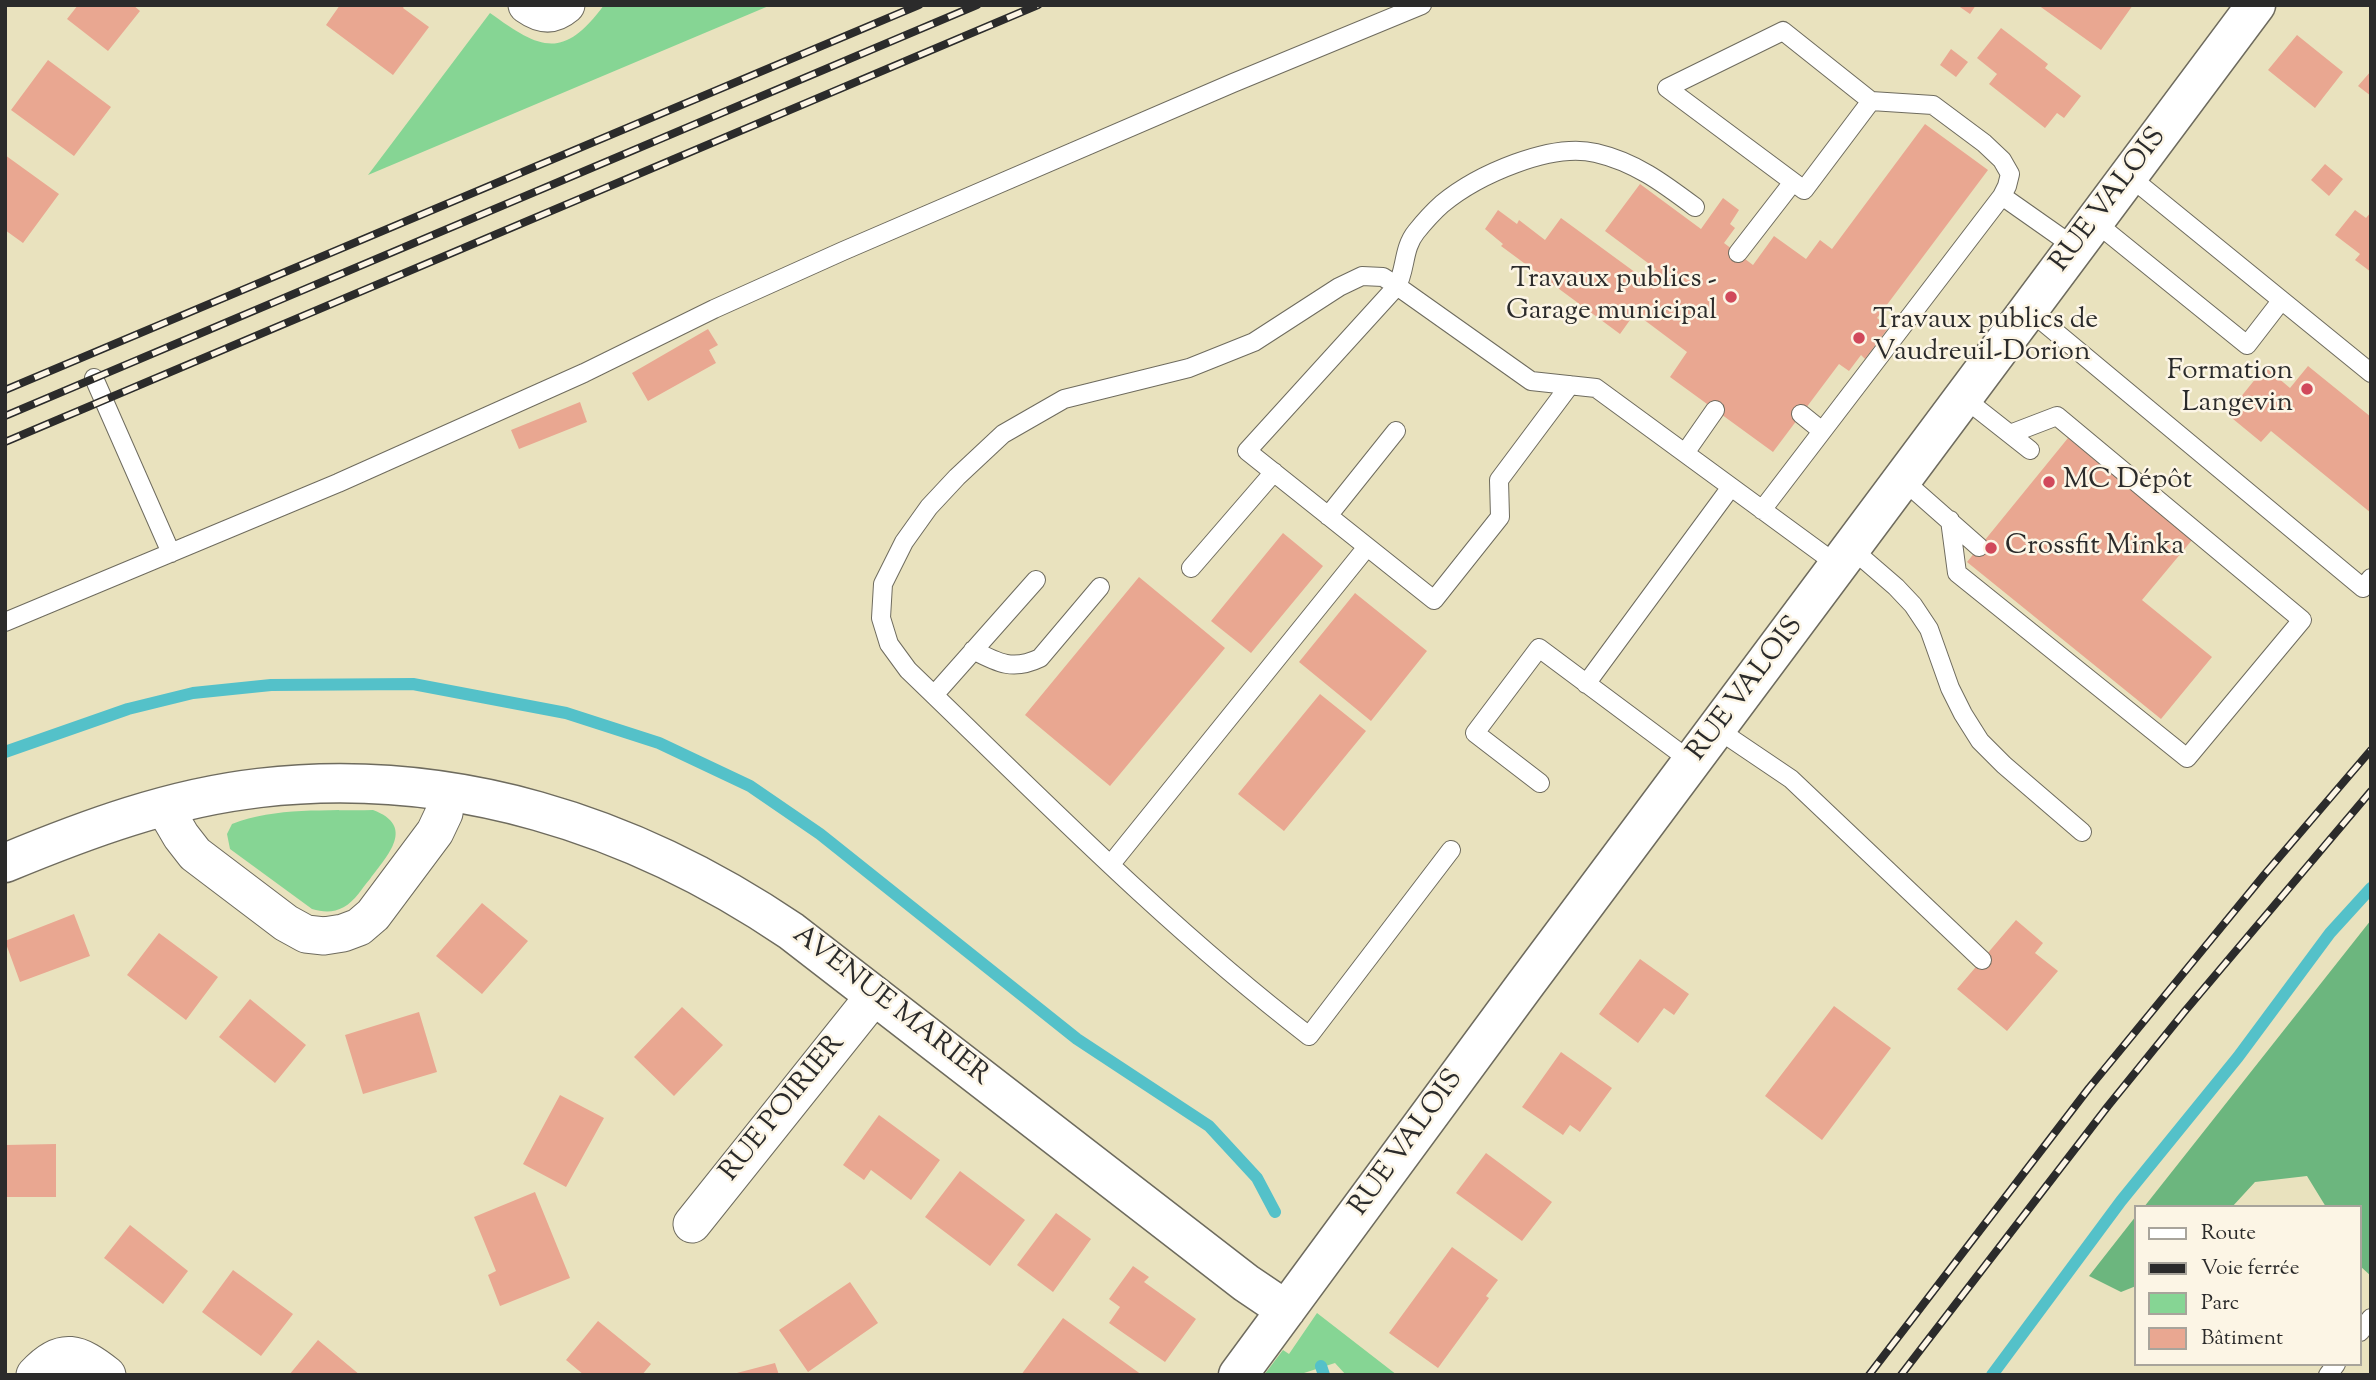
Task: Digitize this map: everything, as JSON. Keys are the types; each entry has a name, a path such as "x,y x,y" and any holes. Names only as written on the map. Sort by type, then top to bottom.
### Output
{"street":[{"name":"RUE VALOIS","path":"1238,1375 1517,995 2129,176 2247,9"},
{"name":"AVENUE MARIER","path":"5,863 79,833 164,807 257,788 295,785 372,784 447,793 511,804 570,819 659,855 764,912 825,955 1247,1283 1286,1310"},
{"path":"164,807 195,854 286,923 306,934 324,936 359,927 373,915 435,832 444,813 447,793"},
{"name":"RUE POIRIER","path":"692,1224 875,995"},
{"path":"49,1365 84,1357 107,1375"}],"lane":[{"path":"5,622 351,478 584,373 714,309 843,251 1233,83 1422,5"},
{"path":"1762,510 2002,196 2010,174 2002,160 1933,105 1871,101 1783,31 1667,88 1804,190 1871,101"},
{"path":"1570,385 1499,480 1500,517 1434,600 1247,451 1397,286 1403,275 1404,257 1414,234 1441,204 1477,181 1555,152 1593,152 1649,173 1695,206"},
{"path":"2129,176 2371,373"},
{"path":"1738,253 1793,182"},
{"path":"2002,196 2085,235 2247,345 2281,301"},
{"path":"1451,850 1309,1036 1251,991 1111,864 908,670 890,644 881,618 883,584 904,542 929,507 1003,435 1064,399 1189,368 1254,342 1339,287 1362,276 1383,277 1531,381 1596,388 1762,510 1896,587 1929,629 1950,688 1980,741 2082,832"},
{"path":"2029,310 2363,588 2371,578"},
{"path":"94,378 171,553"},
{"path":"1964,398 2029,450"},
{"path":"1685,453 1715,410"},
{"path":"1801,415 1822,431"},
{"path":"1950,520 1957,573 2187,758 2302,620 2057,416 2010,434"},
{"path":"1328,516 1396,431"},
{"path":"1191,568 1274,472"},
{"path":"1903,481 1979,547"},
{"path":"1586,684 1731,487"},
{"path":"1111,864 1367,547"},
{"path":"934,695 1036,580"},
{"path":"973,650 1009,665 1026,665 1040,658 1100,587"},
{"path":"1539,783 1475,733 1539,648 1692,762"},
{"path":"1717,729 1791,779 1982,960"}],"green space":[{"path":"604,5 771,5 368,175 490,13 523,35 550,44 563,42 576,35"},
{"path":"373,810 393,824 396,833 394,842 355,898 336,910 312,909 230,849 227,834 232,824 249,819 284,812"},
{"path":"2371,920 2371,1276 2362,1268 2362,1205 2325,1205 2307,1176 2255,1182 2234,1205 2146,1205"},
{"path":"2134,1219 2134,1287 2121,1292 2089,1276"},
{"path":"1317,1313 1397,1375 1346,1375 1335,1363 1304,1375 1264,1375 1283,1350 1289,1354"}],"building":[{"path":"78,5 133,5 140,11 108,51 67,19"},
{"path":"340,5 405,5 403,8 429,27 393,75 326,25"},
{"path":"1957,5 1976,5 1970,14"},
{"path":"2038,5 2133,5 2101,50"},
{"path":"2001,28 2048,64 2045,68 2081,96 2064,118 2057,113 2045,128 1989,84 1997,74 1977,58"},
{"path":"2297,35 2343,72 2315,108 2268,70"},
{"path":"1951,49 1968,62 1956,77 1940,65"},
{"path":"48,60 111,107 74,156 11,110"},
{"path":"2371,71 2371,96 2358,86"},
{"name":"Travaux publics - Garage municipal","path":"1925,124 1988,170 1877,318 1889,327 1865,359 1861,355 1849,371 1839,364 1773,452 1670,377 1687,352 1635,313 1620,334 1501,246 1503,244 1485,229 1498,210 1517,224 1519,220 1545,240 1561,218 1647,281 1656,269 1605,231 1640,184 1701,229 1723,198 1739,210 1730,224 1735,228 1724,243 1753,265 1774,236 1806,259 1820,240 1832,249"},
{"path":"5,155 59,194 23,243 5,230"},
{"path":"2325,164 2343,179 2329,196 2311,180"},
{"path":"2355,210 2366,218 2371,212 2371,272 2355,260 2360,254 2335,235"},
{"path":"708,329 718,345 709,350 716,363 648,401 632,373"},
{"path":"2308,366 2371,417 2371,513 2271,431 2261,442 2227,414 2265,367 2290,388"},
{"path":"580,402 587,422 519,449 511,430"},
{"path":"2068,438 2192,540 2142,600 2212,657 2161,719 1967,562"},
{"path":"1283,533 1323,566 1251,653 1211,621"},
{"path":"1139,577 1225,648 1110,786 1025,715"},
{"path":"1355,593 1427,651 1371,721 1299,662"},
{"path":"1320,694 1366,731 1284,831 1238,794"},
{"path":"482,903 528,941 482,994 436,956"},
{"path":"74,914 90,956 20,982 5,941"},
{"path":"2016,920 2043,943 2035,953 2058,971 2007,1031 1957,989"},
{"path":"159,933 218,977 186,1020 127,975"},
{"path":"1640,959 1689,994 1674,1015 1664,1008 1638,1043 1599,1014"},
{"path":"250,999 306,1045 275,1083 219,1037"},
{"path":"1834,1006 1891,1048 1822,1140 1765,1096"},
{"path":"682,1007 723,1045 674,1096 634,1057"},
{"path":"419,1012 437,1072 363,1094 345,1035"},
{"path":"1561,1052 1612,1088 1580,1132 1570,1125 1563,1135 1522,1107"},
{"path":"560,1095 604,1118 566,1187 523,1164"},
{"path":"879,1115 940,1160 911,1200 871,1170 864,1180 843,1165"},
{"path":"56,1144 56,1197 5,1197 5,1145"},
{"path":"1486,1153 1552,1202 1522,1241 1456,1193"},
{"path":"960,1171 1025,1220 990,1266 925,1217"},
{"path":"535,1192 570,1278 500,1306 488,1275 496,1271 474,1217"},
{"path":"1056,1213 1091,1239 1053,1292 1017,1265"},
{"path":"130,1225 188,1271 163,1304 104,1258"},
{"path":"1452,1247 1498,1280 1486,1296 1489,1298 1438,1368 1389,1333"},
{"path":"1133,1266 1149,1277 1144,1282 1196,1319 1165,1362 1109,1323 1120,1307 1109,1299"},
{"path":"233,1270 293,1314 261,1356 202,1312"},
{"path":"850,1282 878,1323 808,1372 779,1330"},
{"path":"1063,1318 1142,1375 1021,1375"},
{"path":"598,1321 651,1364 642,1375 584,1375 566,1360"},
{"path":"318,1340 360,1375 289,1375"},
{"path":"775,1363 779,1375 733,1375 733,1374"}],"waterway":[{"path":"5,752 128,709 193,693 271,685 413,684 566,713 659,743 750,786 820,834 1077,1039 1209,1126 1257,1178 1275,1212"},
{"path":"1992,1375 2121,1201 2238,1057 2330,933 2371,888"},
{"path":"1321,1366 1324,1375"}],"railway":[{"path":"5,390 919,5"},
{"path":"5,416 977,5"},
{"path":"5,442 1038,5"},
{"path":"1869,1375 2089,1088 2371,750"},
{"path":"1901,1375 2108,1106 2371,791"}],"place":[{"name":"Travaux publics - Garage municipal","path":"1731,297"},
{"name":"Travaux publics de Vaudreuil-Dorion","path":"1859,338"},
{"name":"Formation Langevin","path":"2307,389"},
{"name":"MC Dépôt","path":"2049,482"},
{"name":"Crossfit Minka","path":"1991,548"}]}
